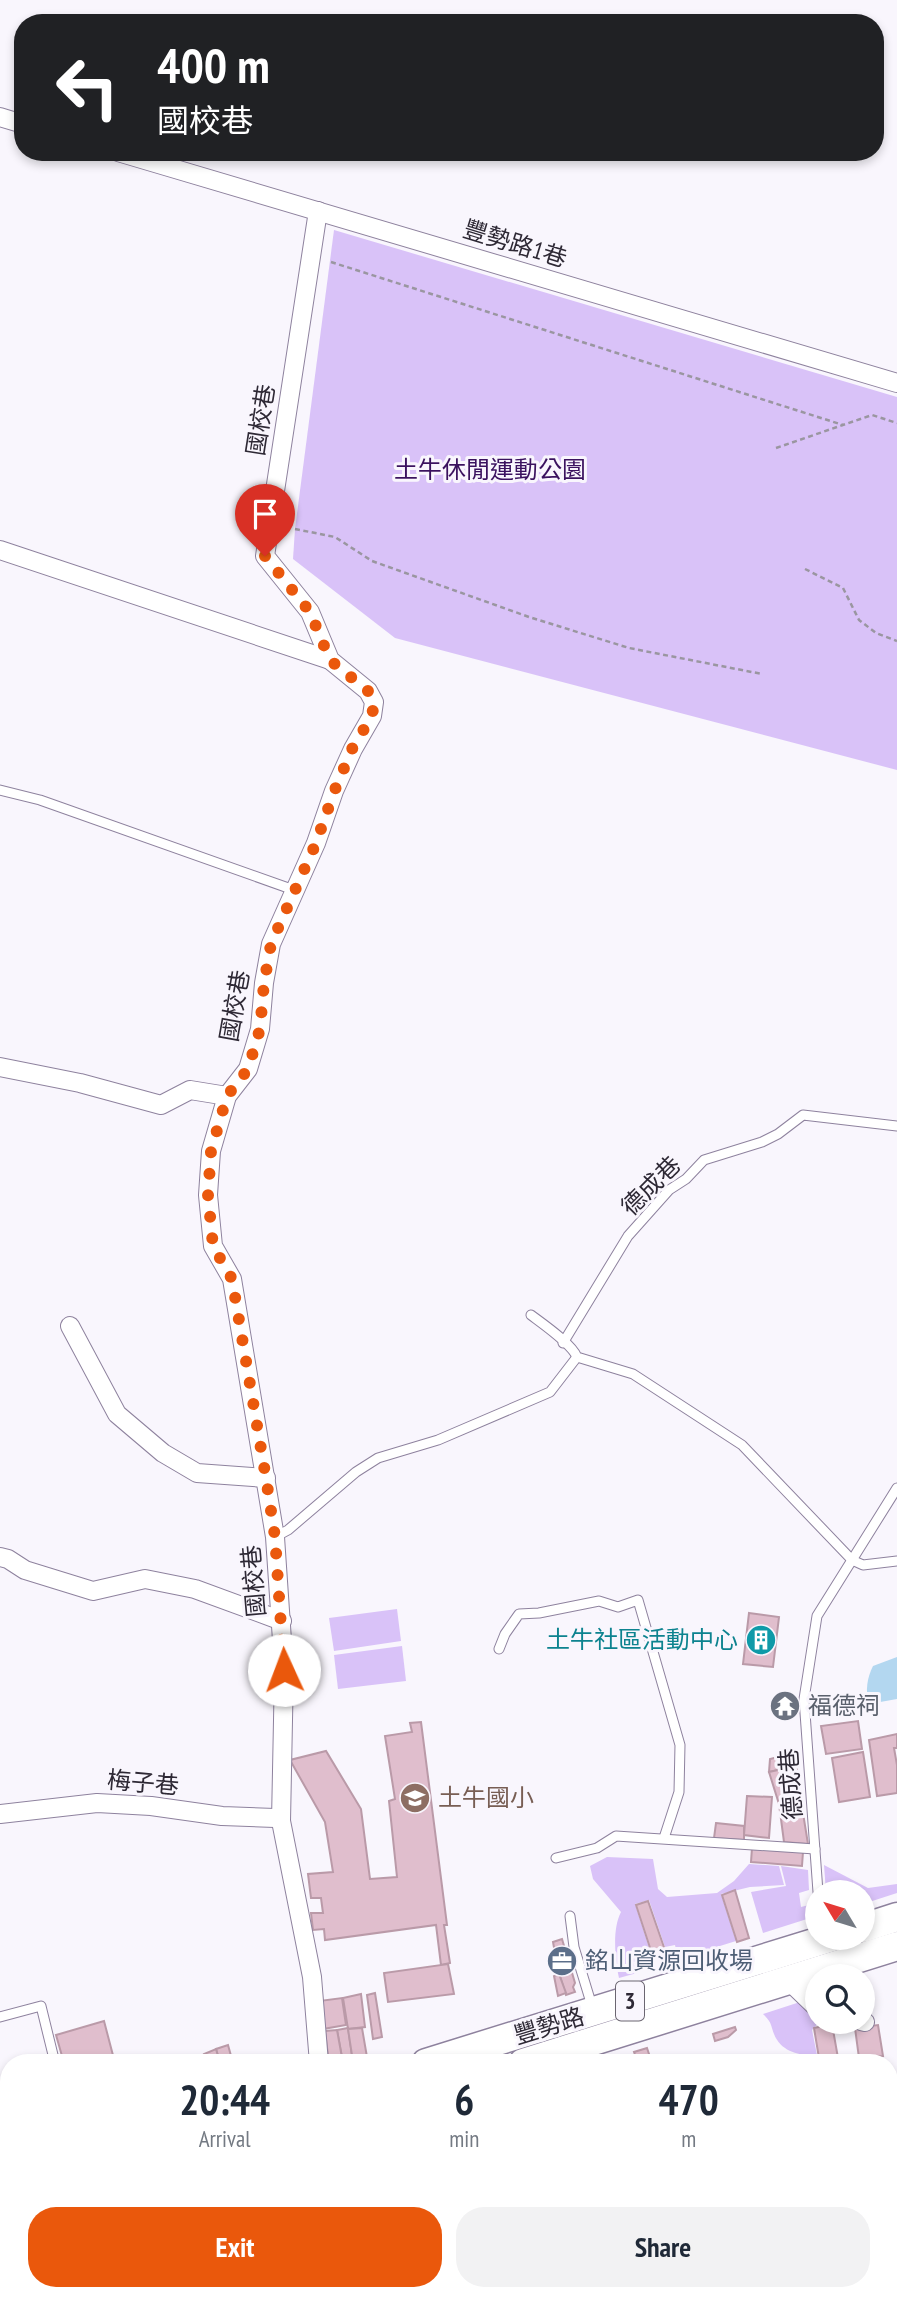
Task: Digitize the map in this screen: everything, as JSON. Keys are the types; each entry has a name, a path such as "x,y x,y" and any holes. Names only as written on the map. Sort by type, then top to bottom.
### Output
{"main road":[{"path":"875,1924 897,1917"},
{"name":"豐勢路","path":"875,1946 897,1946"},
{"name":"豐勢路","path":"456,2054 812,1950"},
{"name":"豐勢路","path":"588,2051 788,1980 822,1950"}],"street":[{"name":"豐勢路1巷","path":"149,161 897,383"},
{"name":"國校巷","path":"318,211 265,556 310,612 330,660 368,691 374,702 372,716 348,760 316,843 271,944 260,1029 248,1069 227,1096 211,1151 208,1195 213,1246 232,1279 275,1537 284,1670 281,1821 312,1977 318,2054"},
{"path":"0,550 330,660"},
{"path":"0,1066 80,1083 161,1105 190,1090 227,1096"},
{"path":"70,1326 117,1414 163,1452 197,1473 266,1478"},
{"path":"0,1557 25,1570 93,1591 145,1579 195,1589 282,1620"},
{"name":"梅子巷","path":"0,1814 97,1804 151,1806 222,1816 275,1818 281,1821"},
{"path":"788,1980 805,1996"},
{"path":"563,2022 588,2051"}],"lane":[{"path":"0,790 40,800 294,890"},
{"name":"德成巷","path":"563,1343 628,1236 669,1190 686,1179 704,1160 762,1142 778,1134 803,1115 897,1126"},
{"path":"531,1315 558,1336 577,1357 633,1374 743,1445 852,1560 863,1565 897,1561"},
{"path":"275,1537 288,1530 356,1472 378,1458 438,1440 550,1392 577,1357"},
{"name":"德成巷","path":"817,1880 804,1699 817,1616 897,1488"},
{"path":"499,1649 505,1634 519,1614 539,1613 599,1601 618,1607 638,1600 680,1745 679,1792 664,1838"},
{"name":"德成巷","path":"556,1858 597,1848 617,1836 815,1849"},
{"path":"570,1916 574,1947 594,2012"},
{"path":"0,2017 41,2006 53,2054"}],"path":[{"path":"331,262 843,425"},
{"path":"776,449 872,415 897,423"},
{"path":"295,529 335,537 372,561 529,617 629,648 762,674"},
{"path":"805,569 843,588 859,621 876,633 897,641"}],"green space":[{"name":"土牛休閒運動公園","path":"334,230 897,397 897,770 395,638 293,559"},
{"path":"397,1609 401,1641 334,1651 329,1618"},
{"path":"402,1646 406,1681 338,1689 334,1655"},
{"path":"607,1857 653,1859 658,1889 667,1897 717,1893 734,1881 749,1864 779,1866 784,1885 750,1887 721,1894 736,1941 678,1959 675,1945 665,1947 649,1900 635,1904 652,1957 633,1962 637,1973 619,1978 615,1935 621,1912 593,1879 590,1866"},
{"path":"824,1865 853,1880 825,1880"},
{"path":"781,1866 808,1870 805,1891 799,1893 801,1907 805,1906 805,1920 763,1933 751,1892 786,1886"},
{"path":"897,1884 897,1893 875,1900 875,1887"},
{"path":"800,2002 805,2006 805,2034 813,2034 817,2054 798,2054 786,2049 777,2040 763,2014"}],"water":[{"path":"897,1657 897,1699 869,1704 867,1685 873,1666"}],"building":[{"name":"土牛社區活動中心","path":"749,1613 779,1617 773,1667 743,1664"},
{"path":"858,1721 862,1749 826,1754 821,1726"},
{"path":"421,1722 447,1925 444,1925 450,1963 441,1965 436,1925 325,1940 324,1929 313,1930 311,1913 323,1913 321,1898 311,1898 308,1874 333,1872 325,1822 290,1760 326,1751 361,1809 370,1879 397,1877 389,1801 395,1799 385,1736 412,1732 410,1723"},
{"path":"897,1734 897,1748 894,1748 897,1793 877,1796 869,1740"},
{"path":"863,1752 870,1797 839,1802 832,1758"},
{"path":"794,1753 796,1766 769,1772 770,1759"},
{"path":"796,1766 798,1776 792,1778 798,1799 779,1804 769,1772"},
{"path":"747,1796 772,1797 769,1838 744,1835"},
{"path":"798,1799 808,1844 784,1842 779,1804"},
{"path":"716,1823 744,1826 744,1840 714,1838"},
{"path":"752,1848 803,1852 802,1866 751,1862"},
{"path":"735,1890 749,1938 737,1942 722,1895"},
{"path":"648,1901 666,1953 653,1957 636,1905"},
{"name":"銘山資源回收場","path":"562,1939 575,1983 575,1992 566,1995 553,1942"},
{"path":"448,1964 454,1994 388,2002 384,1973"},
{"path":"559,1974 566,1993 558,1996 554,1976"},
{"path":"375,1993 382,2037 373,2039 367,1995"},
{"path":"361,1994 365,2027 348,2029 343,1998"},
{"path":"342,1998 346,2025 323,2029 319,2001"},
{"path":"104,2021 113,2054 61,2054 56,2035"},
{"path":"875,2025 878,2025 883,2054 858,2054 856,2034 875,2034"},
{"path":"735,2027 736,2030 728,2037 715,2041 713,2034"},
{"path":"348,2028 352,2054 341,2054 337,2030"},
{"path":"362,2028 366,2054 352,2054 348,2029"},
{"path":"337,2030 341,2054 328,2054 325,2031"},
{"path":"815,2034 834,2034 837,2054 818,2054"},
{"path":"228,2045 230,2054 217,2054 216,2049"},
{"path":"647,2048 649,2054 635,2054 634,2052"},
{"path":"216,2049 217,2054 204,2054"}],"place":[{"name":"土牛社區活動中心","path":"761,1640"},
{"name":"福德祠","path":"785,1706"},
{"name":"土牛國小","path":"415,1798"},
{"name":"銘山資源回收場","path":"562,1961"}],"route":[{"path":"265,556 310,612 330,660 368,691 374,702 372,716 352,749 316,843 271,944 260,1029 248,1069 227,1096 211,1151 208,1195 213,1246 232,1279 266,1478 275,1537 284,1670"}]}
